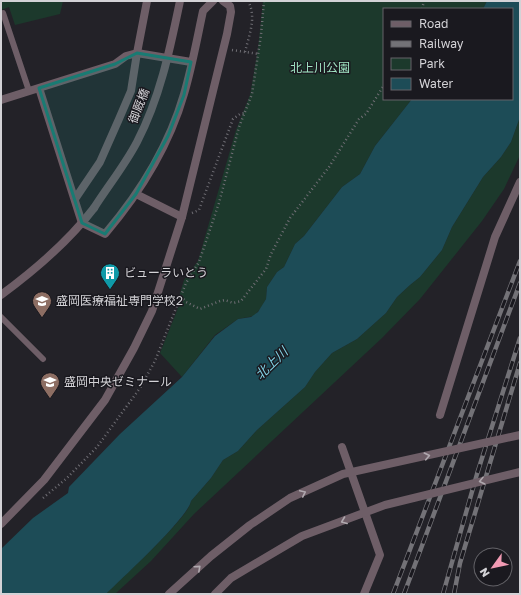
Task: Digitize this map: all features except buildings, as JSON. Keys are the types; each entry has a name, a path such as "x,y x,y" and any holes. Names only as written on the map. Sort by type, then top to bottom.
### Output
{"street":[{"path":"75,199 100,162 131,91 147,1"},
{"name":"御厩橋","path":"1,295 46,259 82,223 124,164 138,141 156,98 166,64 180,1"},
{"path":"39,88 82,223 105,234 136,194 168,136 184,95 203,11 213,1"},
{"path":"1,524 44,480 105,400 134,348 152,311 182,217 227,34 231,12 230,6 223,1"},
{"path":"1,100 115,64 126,56 137,53 191,62"},
{"path":"440,415 495,237 520,182"},
{"path":"136,194 182,217"},
{"path":"169,594 250,525 290,498 343,474 520,435"},
{"path":"342,447 380,555 364,594"},
{"path":"215,594 231,578 302,536 385,505 520,472"}],"lane":[{"path":"4,13 29,92"},
{"path":"1,317 43,359"}],"path":[{"path":"245,52 252,24 251,6 248,1"},
{"path":"39,501 67,478 97,447 140,388 155,361 180,296 199,262 219,203 239,127 252,94 259,54 264,1"},
{"path":"240,51 259,54"},
{"path":"180,296 186,302 200,309 225,300 233,303 241,301 266,269 271,254 290,218 329,167 359,119 366,114 383,87"},
{"path":"199,210 233,120 240,114 245,114"}],"highlighted area":[{"path":"137,53 191,62 184,95 168,136 136,194 105,234 82,223 39,88 115,64"}],"green space":[{"path":"1,1 63,1 60,14 15,25 9,7 1,10"},
{"name":"北上川公園","path":"263,1 487,1 484,8 383,8 383,100 411,100 375,146 360,174 342,187 304,236 295,244 284,267 277,272 267,287 266,299 261,308 254,316 238,319 215,335 182,377 160,353 178,308 182,304 179,297 184,280 198,261 236,130 250,95 258,49"},
{"path":"520,117 520,155 504,189 482,221 420,299 382,338 194,514 151,561 115,594 106,594 167,534 188,509 191,501 211,478 223,460 238,451 257,430 305,387 315,372 332,353 357,339 386,313 397,297 420,277 442,250 452,227 483,177 501,157 511,142"}],"water":[{"name":"北上川","path":"487,1 520,1 520,117 511,142 501,157 483,177 452,227 442,250 420,277 397,297 386,313 357,339 332,353 315,372 305,387 257,430 238,451 223,460 211,478 191,501 179,520 167,534 106,594 1,594 1,549 33,518 68,493 69,487 120,434 182,377 215,336 238,319 251,317 258,312 266,299 267,287 277,272 284,267 295,244 304,236 342,187 360,174 375,146 411,100 513,100 513,8 484,8"}],"railway":[{"path":"393,594 520,261"},
{"path":"404,594 520,283"},
{"path":"443,594 477,474 520,338"},
{"path":"454,594 460,563 520,363"}],"place":[{"name":"ビューラいとう","path":"110,290"},
{"name":"盛岡医療福祉専門学校2","path":"42,318"},
{"name":"盛岡中央ゼミナール","path":"50,399"}]}
